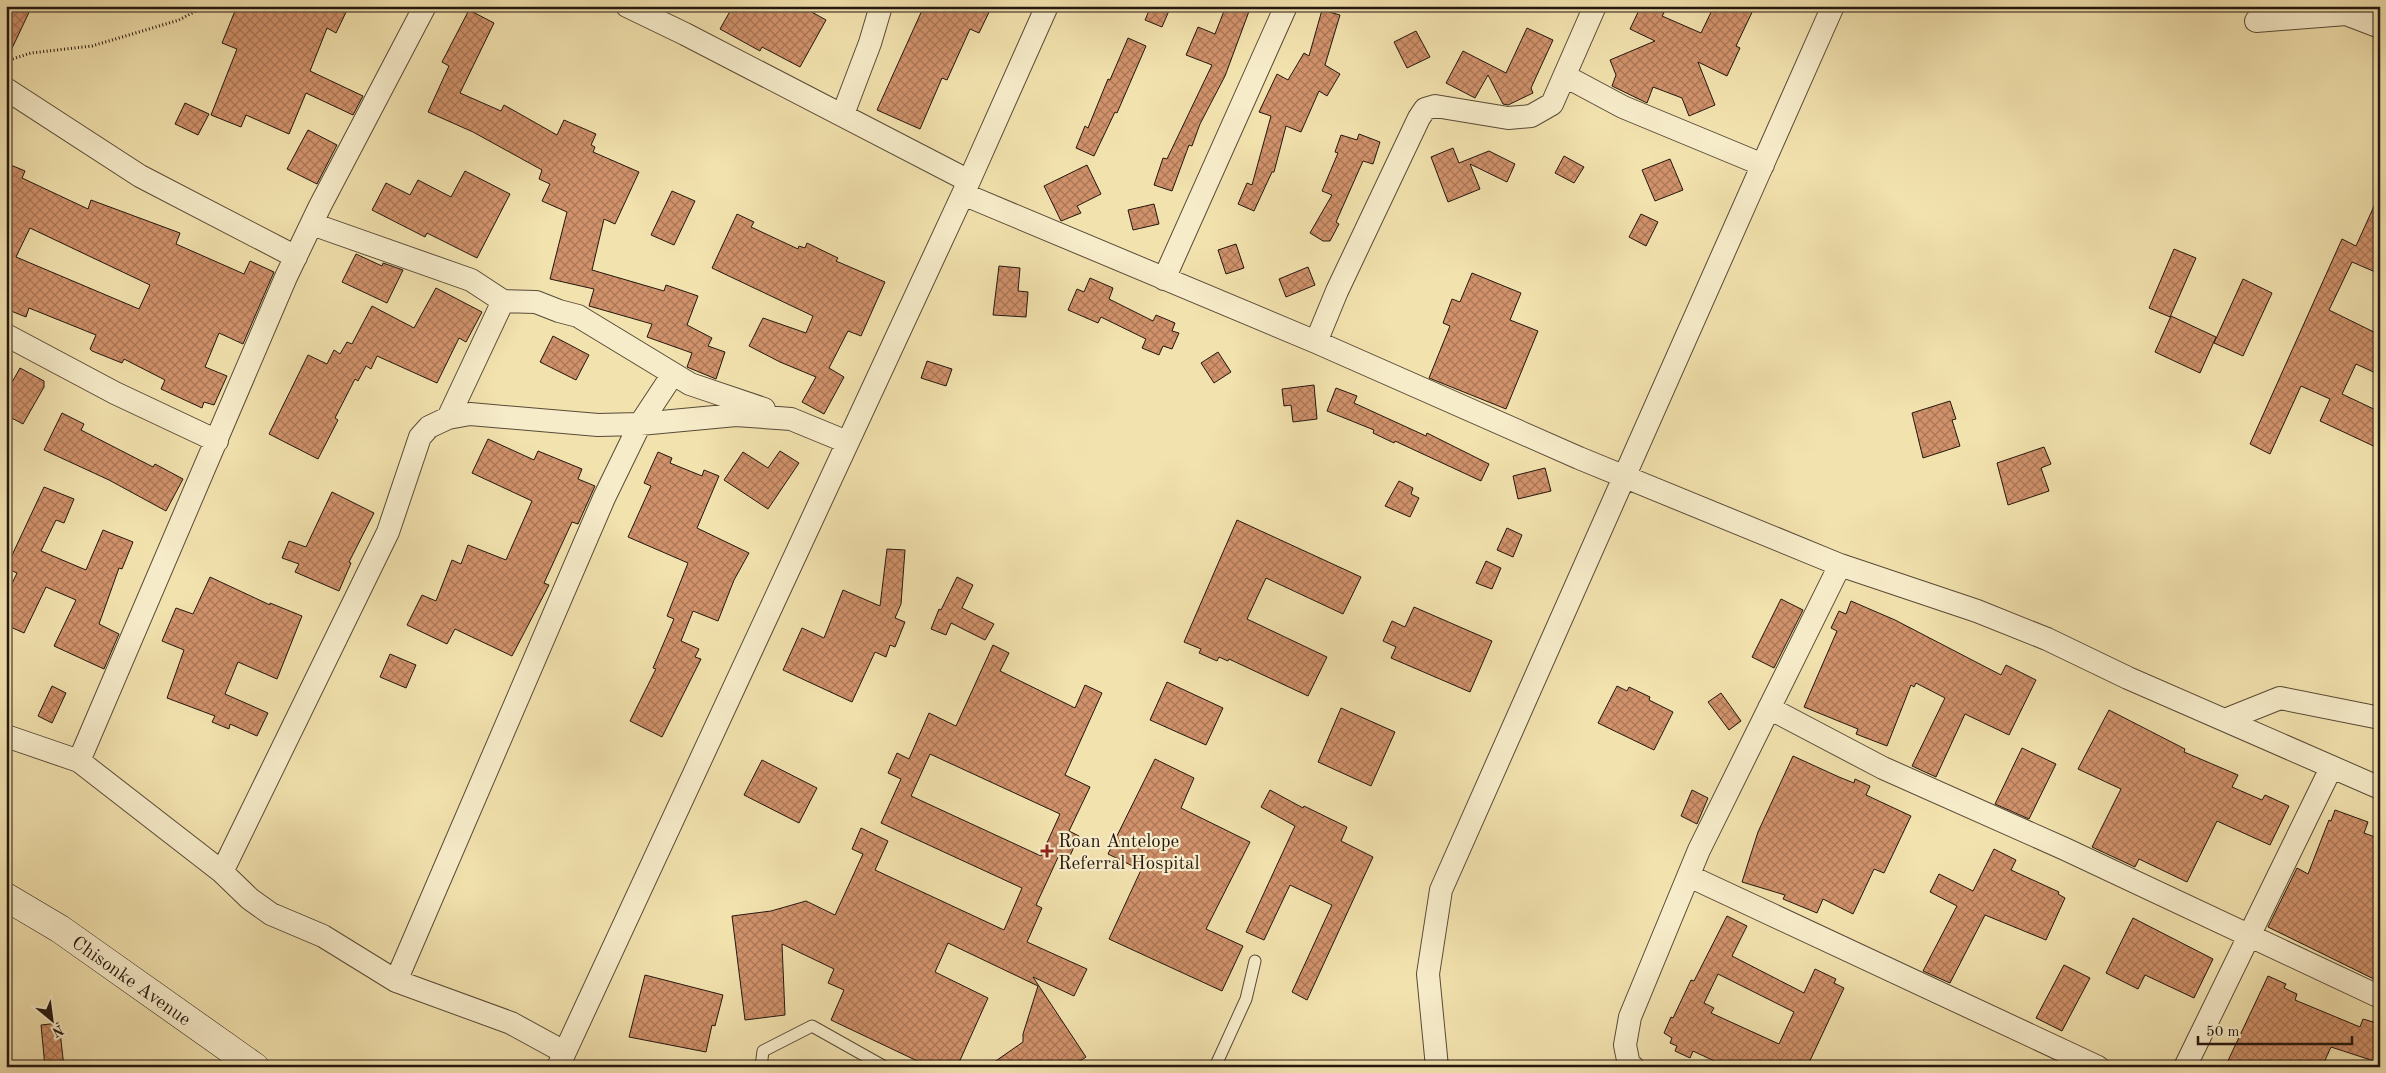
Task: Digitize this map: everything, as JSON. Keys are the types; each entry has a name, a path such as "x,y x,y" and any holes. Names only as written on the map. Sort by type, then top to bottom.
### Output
{"street":[{"path":"79,761 296,257 403,45 425,6"},
{"path":"627,6 843,114 966,187 1164,278 1623,476 1840,565 2012,624 2331,768 2380,788"},
{"path":"843,114 870,43 881,6"},
{"path":"6,736 79,761 222,872 250,899 271,914 323,936 396,981 511,1024 561,1059 966,187 1047,6"},
{"path":"1164,278 1286,6"},
{"path":"1316,342 1337,291 1425,109 1435,106 1508,118 1531,116 1552,104 1595,6"},
{"path":"1437,1067 1428,974 1442,890 1623,476 1833,6"},
{"path":"2256,21 2346,14 2380,27"},
{"path":"1565,76 1623,107 1763,165"},
{"path":"6,89 140,176 296,257"},
{"path":"312,224 471,280 503,301 536,302 578,316 690,384 791,419 847,442"},
{"path":"448,418 503,301"},
{"path":"6,335 115,393 216,440"},
{"path":"396,981 604,498 640,424 673,374"},
{"path":"222,872 388,532 420,437 429,426 448,418 470,414 598,424 640,424 736,415 791,419"},
{"path":"1633,1067 1629,1064 1625,1045 1630,1017 1699,850 1840,565"},
{"path":"2225,720 2280,698 2380,718"},
{"path":"1769,708 1883,768 2065,849 2380,997"},
{"path":"2185,1067 2331,768"},
{"path":"1689,876 2098,1067"},
{"name":"Chisonke Avenue","path":"6,897 60,929 255,1067"}],"lane":[{"path":"1215,1067 1246,999 1255,960"},
{"path":"761,1067 763,1051 812,1026 886,1067"}],"path":[{"path":"6,61 31,53 92,46 179,20 204,6"}],"building":[{"path":"6,6 32,6 6,61"},
{"path":"237,6 349,6 336,33 327,28 310,71 363,96 353,115 306,93 289,134 246,115 241,127 211,115 237,49 222,43"},
{"path":"733,6 801,6 826,20 800,67 762,47 760,51 720,29"},
{"path":"924,6 992,6 979,33 970,29 947,80 942,78 920,129 877,110"},
{"path":"1151,6 1171,6 1162,27 1145,20"},
{"path":"1226,6 1251,6 1225,76 1200,124 1192,146 1189,145 1172,191 1154,185 1163,158 1167,159 1212,65 1186,55 1198,27 1215,34"},
{"path":"1641,6 1650,6 1664,13 1662,16 1701,33 1714,6 1755,6 1736,46 1740,48 1727,76 1698,62 1715,105 1689,116 1682,98 1653,87 1647,103 1612,86 1616,75 1610,60 1655,41 1630,29"},
{"path":"469,10 494,23 460,93 501,111 504,105 557,135 564,120 596,134 591,145 595,147 593,152 639,172 615,224 604,219 592,270 664,291 666,285 698,296 687,325 712,338 708,346 725,352 716,379 687,367 692,353 647,337 652,324 589,306 594,289 550,279 567,212 542,201 550,184 539,179 542,170 473,132 428,112 449,66 442,62"},
{"path":"1322,10 1340,15 1325,65 1340,74 1327,96 1319,91 1301,132 1286,126 1274,172 1272,172 1254,211 1238,204 1247,183 1252,185 1271,116 1259,112 1277,74 1288,80 1304,53 1309,56"},
{"path":"1527,28 1553,40 1531,88 1533,93 1508,105 1503,104 1488,75 1475,98 1446,83 1463,51 1506,73"},
{"path":"1416,31 1430,57 1407,68 1394,42"},
{"path":"1128,38 1146,46 1117,113 1115,112 1094,156 1076,148 1085,126 1088,128 1108,79 1110,80"},
{"path":"185,103 209,114 198,135 175,124"},
{"path":"308,130 337,145 317,184 287,169"},
{"path":"1359,134 1380,142 1373,164 1363,161 1336,222 1339,224 1330,241 1323,241 1310,233 1332,195 1322,191 1338,153 1335,152 1341,135 1357,140"},
{"path":"1453,148 1459,163 1489,151 1515,164 1507,182 1470,164 1480,189 1448,202 1431,157"},
{"path":"1564,156 1584,167 1574,183 1555,173"},
{"path":"1670,159 1683,190 1655,201 1642,170"},
{"path":"6,163 25,171 22,178 88,209 91,200 180,233 176,244 244,274 250,261 274,272 243,344 219,333 205,367 227,376 214,405 204,402 202,408 161,389 165,380 124,359 122,363 92,351 90,349 96,335 29,308 26,317 6,309","holes":["30,228 150,285 139,309 16,257"]},
{"path":"1087,165 1101,194 1077,206 1081,213 1061,221 1044,186"},
{"path":"465,171 510,194 477,258 427,233 425,237 372,210 386,183 410,195 418,180 451,197"},
{"path":"672,191 695,201 674,245 651,235"},
{"path":"2380,193 2380,274 2352,262 2329,310 2380,335 2380,375 2356,364 2342,394 2380,412 2380,449 2320,421 2330,399 2301,386 2270,454 2250,444 2342,239 2356,246"},
{"path":"1154,204 1159,224 1133,230 1128,210"},
{"path":"737,214 754,222 751,227 798,249 799,246 805,248 807,243 838,258 836,261 885,282 861,336 848,331 829,368 844,377 824,414 802,402 816,377 780,362 749,346 763,318 806,333 813,316 712,268"},
{"path":"1641,214 1658,222 1646,246 1629,237"},
{"path":"1236,244 1244,268 1226,274 1218,250"},
{"path":"2174,249 2196,258 2170,317 2149,308"},
{"path":"356,254 382,266 383,263 403,270 387,303 342,282"},
{"path":"999,266 1020,268 1018,291 1028,292 1026,317 993,315"},
{"path":"1308,267 1315,285 1286,297 1279,279"},
{"path":"1472,273 1521,293 1510,320 1538,331 1506,409 1429,378 1450,326 1443,323 1452,299 1460,302"},
{"path":"1090,278 1113,288 1109,299 1153,321 1156,315 1175,323 1172,331 1179,333 1172,349 1163,346 1159,355 1142,348 1146,339 1101,317 1098,323 1068,310 1077,289 1084,292"},
{"path":"2243,279 2272,293 2243,356 2214,343"},
{"path":"436,288 482,312 466,342 459,338 437,383 377,356 371,369 366,366 358,381 355,379 335,418 338,420 318,459 269,434 308,355 327,364 334,350 340,354 347,342 352,344 372,306 414,328"},
{"path":"2171,316 2216,337 2200,373 2155,352"},
{"path":"553,336 589,355 576,380 540,362"},
{"path":"1218,352 1231,372 1214,383 1201,363"},
{"path":"927,361 952,369 946,386 921,378"},
{"path":"20,368 44,381 44,387 23,424 6,415 6,393"},
{"path":"1314,385 1317,419 1293,422 1291,405 1284,406 1282,389"},
{"path":"1336,388 1357,396 1354,403 1426,436 1427,433 1489,464 1481,481 1395,441 1394,443 1373,433 1374,430 1327,411"},
{"path":"1950,401 1956,419 1952,420 1960,446 1923,458 1912,413"},
{"path":"62,413 84,424 81,430 153,467 155,464 183,479 166,511 109,480 44,450"},
{"path":"488,439 534,460 538,451 582,469 578,479 595,486 578,524 572,522 544,583 549,585 512,656 455,629 447,644 407,625 422,595 436,601 452,560 461,564 468,545 506,560 532,501 472,473"},
{"path":"2044,447 2051,464 2041,468 2049,491 2008,505 1997,463"},
{"path":"780,451 799,463 768,509 724,480 743,452 768,468"},
{"path":"658,452 672,458 670,463 702,476 704,470 719,476 697,528 749,553 734,580 718,621 693,611 681,641 699,649 695,657 701,659 662,737 630,721 656,669 653,668 674,619 667,616 688,563 628,537 651,486 644,483"},
{"path":"1545,468 1551,491 1518,499 1513,476"},
{"path":"1399,481 1413,488 1411,494 1419,498 1410,517 1385,506"},
{"path":"44,487 74,499 64,523 56,520 41,551 86,570 103,530 133,542 122,569 119,568 99,624 119,634 104,669 54,646 76,600 46,587 24,633 6,625 6,596 17,573 6,568"},
{"path":"332,492 374,513 349,562 351,563 339,591 295,572 299,564 282,558 289,541 306,547"},
{"path":"1237,520 1361,577 1343,614 1266,578 1247,619 1327,657 1308,696 1229,659 1228,661 1219,657 1217,661 1199,653 1201,649 1184,642"},
{"path":"1507,528 1522,535 1513,557 1497,550"},
{"path":"887,549 905,550 901,604 895,618 905,622 895,647 890,645 886,657 875,652 852,702 783,670 802,628 824,638 843,590 880,606"},
{"path":"1486,561 1501,568 1492,589 1476,583"},
{"path":"210,577 270,605 270,603 302,616 277,679 238,662 225,694 268,713 257,736 230,724 229,729 212,722 215,716 167,698 184,650 162,641 176,608 193,614"},
{"path":"957,577 973,585 962,608 994,624 985,640 951,623 946,635 931,629 939,609 941,610"},
{"path":"1781,599 1803,610 1774,668 1752,657"},
{"path":"1851,601 1895,620 2001,675 2006,665 2036,680 2009,735 1965,714 1936,777 1912,766 1945,698 1916,683 1914,687 1911,685 1887,746 1856,734 1858,729 1804,707 1837,631 1831,628 1839,611 1846,614"},
{"path":"1414,607 1492,641 1470,692 1391,658 1396,647 1383,641 1392,621 1405,627"},
{"path":"993,645 1009,653 1000,671 1075,708 1085,685 1102,693 1065,775 1090,787 1069,831 1079,836 1069,858 1060,853 1036,905 1042,908 1027,942 1087,969 1074,996 1033,977 1086,1057 1071,1067 987,1067 1023,1042 1023,1034 1038,986 948,943 935,972 988,998 957,1067 930,1067 831,1020 844,990 828,983 834,969 782,944 785,1015 745,1020 732,916 771,911 806,901 835,915 863,854 852,849 861,828 888,841 875,870 1004,930 1022,888 881,823 901,779 888,773 897,753 909,759 929,713 956,726","holes":["930,754 1060,814 1041,856 911,796"]},
{"path":"390,654 416,665 406,688 380,677"},
{"path":"1167,682 1223,708 1206,745 1150,720"},
{"path":"52,686 66,693 52,723 38,716"},
{"path":"1617,686 1627,691 1629,687 1650,697 1649,700 1673,712 1654,750 1598,723"},
{"path":"1721,693 1741,721 1729,730 1708,702"},
{"path":"1341,708 1395,732 1371,786 1318,762"},
{"path":"2109,710 2185,749 2184,752 2238,775 2232,787 2262,800 2265,795 2289,806 2270,845 2217,821 2187,882 2139,859 2135,867 2092,847 2121,789 2078,769"},
{"path":"2022,748 2056,764 2029,819 1995,804"},
{"path":"1793,756 1854,783 1855,779 1870,786 1866,795 1911,816 1884,873 1874,869 1853,914 1823,899 1817,913 1783,899 1785,895 1742,882 1758,832"},
{"path":"1155,759 1194,778 1181,808 1250,842 1206,929 1243,946 1222,991 1109,939 1141,870 1108,854"},
{"path":"762,760 817,788 799,823 744,795"},
{"path":"1270,790 1303,808 1304,806 1347,827 1341,841 1373,857 1307,1000 1292,992 1332,905 1290,885 1264,940 1246,932 1295,826 1261,807"},
{"path":"1692,790 1708,798 1697,824 1681,816"},
{"path":"2335,810 2368,822 2364,833 2380,839 2380,982 2268,927 2297,868 2308,874 2329,820 2331,821"},
{"path":"1994,849 2016,860 2011,870 2059,892 2058,894 2065,898 2046,940 1985,915 1950,983 1923,971 1957,906 1930,892 1939,874 1973,891"},
{"path":"1727,916 1747,926 1732,956 1804,993 1815,969 1836,979 1834,983 1844,988 1807,1067 1727,1067 1693,1051 1690,1058 1675,1051 1677,1046 1670,1043 1672,1038 1664,1033 1691,980 1694,981","holes":["1718,974 1794,1012 1779,1044 1711,1013 1714,1008 1704,1003"]},
{"path":"2133,918 2213,959 2194,998 2145,975 2138,989 2106,973"},
{"path":"2064,965 2090,978 2062,1031 2036,1018"},
{"path":"645,975 723,995 715,1026 712,1025 706,1052 629,1037"},
{"path":"2268,976 2286,984 2284,988 2297,994 2295,1000 2360,1027 2363,1019 2380,1024 2380,1063 2331,1047 2322,1067 2225,1067"},
{"path":"59,1023 64,1067 45,1067 41,1025"}],"place":[{"name":"Roan Antelope Referral Hospital","path":"1047,851"}]}
